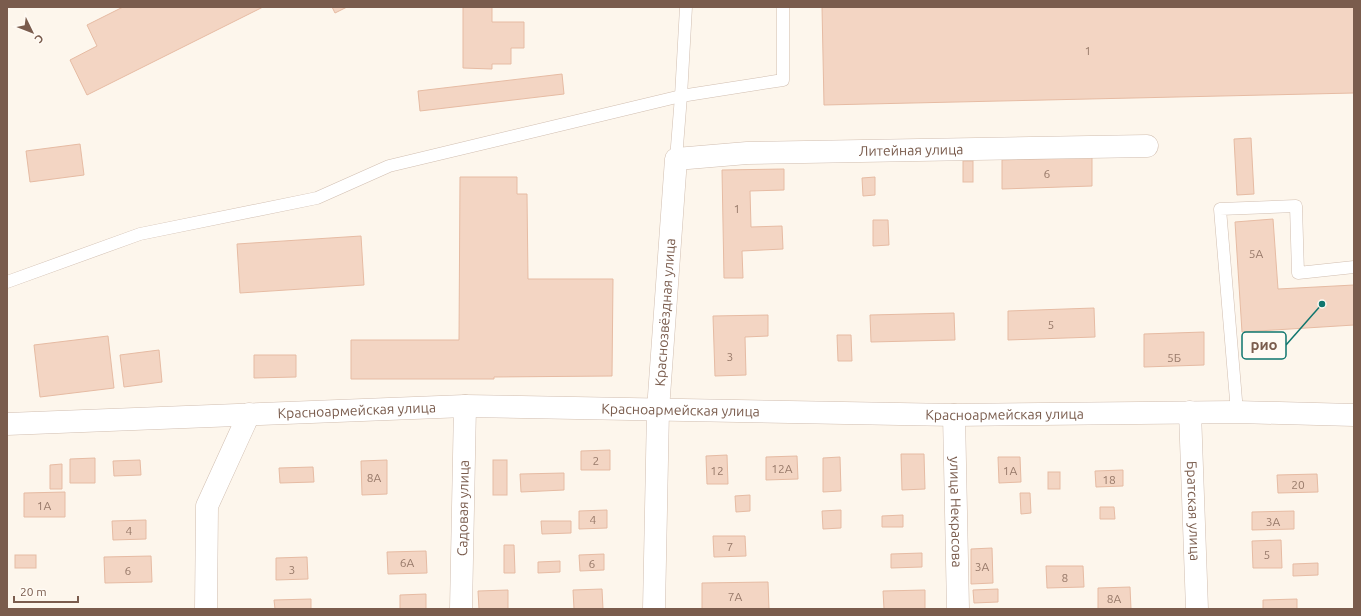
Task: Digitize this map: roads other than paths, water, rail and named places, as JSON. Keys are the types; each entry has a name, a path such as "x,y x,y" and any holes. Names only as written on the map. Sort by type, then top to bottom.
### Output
{"street":[{"name":"Литейная улица","path":"676,159 747,153 1147,146"},
{"name":"Краснозвёздная улица","path":"654,609 658,410 676,159"},
{"name":"Красноармейская улица","path":"7,424 465,406 954,415 1237,412 1354,415"},
{"name":"Садовая улица","path":"461,609 465,406"},
{"name":"Братская улица","path":"1190,412 1197,609"},
{"path":"206,609 207,506 249,414"},
{"name":"улица Некрасова","path":"954,415 958,609"}],"lane":[{"path":"676,159 686,7"},
{"path":"7,282 140,234 316,198 389,166 681,96 783,80 783,7"},
{"path":"1237,412 1220,209 1296,206 1298,273 1354,267"}],"place":[{"name":"рио","path":"1322,304"}]}
